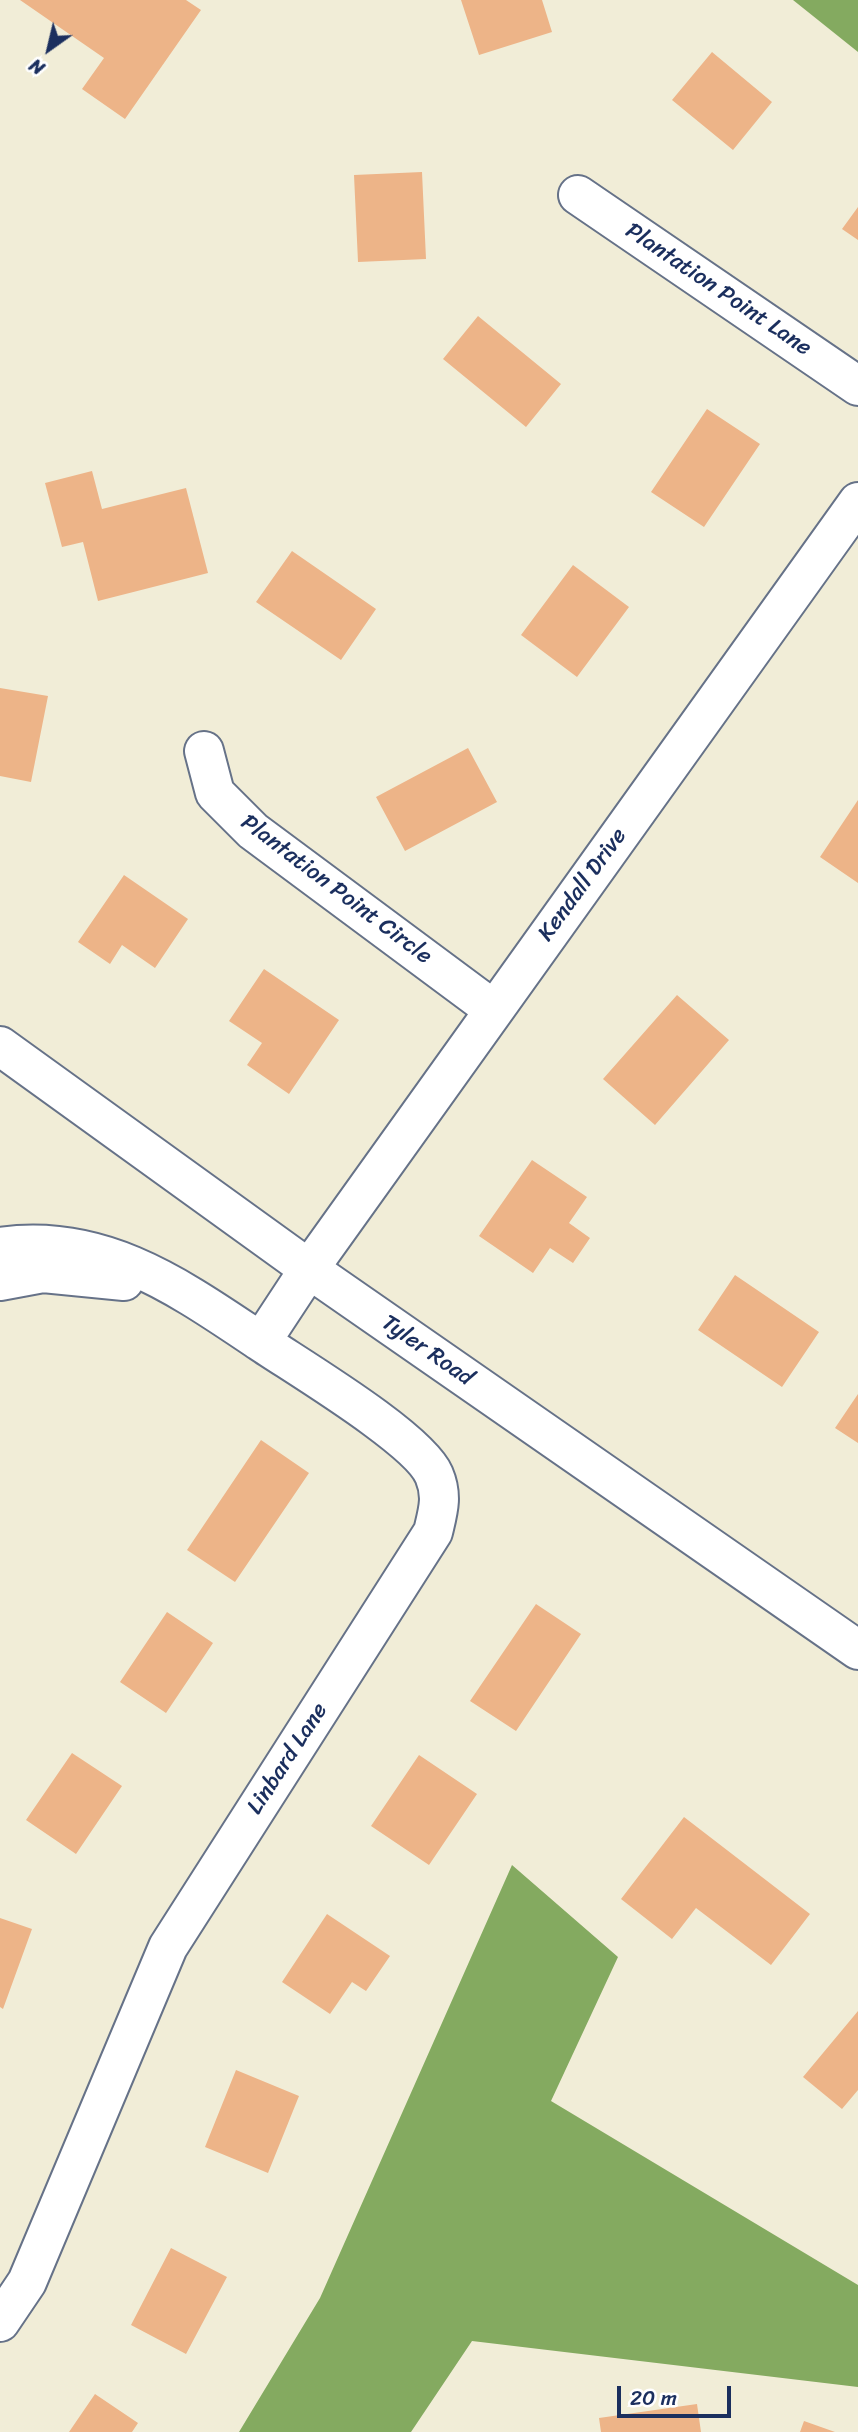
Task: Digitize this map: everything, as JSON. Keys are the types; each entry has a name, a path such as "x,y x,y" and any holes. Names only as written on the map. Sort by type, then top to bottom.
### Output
{"street":[{"name":"Plantation Point Lane","path":"578,195 858,386"},
{"name":"Kendall Drive","path":"309,1269 858,502"},
{"name":"Plantation Point Circle","path":"204,751 215,793 253,831 494,1010"},
{"name":"Tyler Road","path":"0,1046 309,1269 858,1650"},
{"name":"Linbard Lane","path":"0,1247 20,1244 69,1247 117,1258 179,1287 379,1421 419,1455 433,1473 441,1500 433,1532 168,1947 27,2282 0,2322"},
{"path":"261,1342 309,1269"},
{"path":"0,1281 43,1273 179,1287"}],"green space":[{"path":"793,0 858,0 858,52"},
{"path":"512,1865 618,1957 551,2101 858,2285 858,2387 472,2341 411,2432 239,2432 320,2298"}],"building":[{"path":"20,0 186,0 201,10 125,119 82,89 104,58"},
{"path":"461,0 542,0 552,32 479,55"},
{"path":"712,52 772,102 733,150 672,100"},
{"path":"422,172 426,259 358,262 354,175"},
{"path":"858,207 858,240 842,229"},
{"path":"478,316 561,384 526,427 443,359"},
{"path":"707,409 760,444 704,527 651,492"},
{"path":"92,471 102,509 186,488 208,573 98,601 83,542 62,547 45,483"},
{"path":"292,551 376,609 341,660 256,602"},
{"path":"573,565 629,607 577,677 521,635"},
{"path":"0,688 48,696 31,782 0,776"},
{"path":"468,748 497,802 405,851 376,797"},
{"path":"858,800 858,883 820,857"},
{"path":"124,875 188,919 155,968 122,945 110,964 78,942"},
{"path":"264,969 339,1020 289,1094 247,1065 262,1043 229,1021"},
{"path":"677,995 729,1040 655,1125 603,1079"},
{"path":"532,1160 587,1197 569,1223 590,1238 573,1263 550,1248 533,1273 479,1236"},
{"path":"735,1275 819,1332 782,1387 698,1330"},
{"path":"858,1394 858,1443 835,1428"},
{"path":"261,1440 309,1473 235,1582 187,1550"},
{"path":"536,1604 581,1634 516,1731 470,1701"},
{"path":"167,1612 213,1643 166,1713 120,1682"},
{"path":"72,1753 122,1786 76,1854 26,1820"},
{"path":"419,1755 477,1794 429,1865 371,1826"},
{"path":"684,1817 810,1914 771,1965 696,1908 672,1939 621,1899"},
{"path":"327,1914 390,1956 366,1991 352,1982 330,2014 282,1982"},
{"path":"0,1918 32,1929 3,2009 0,2007"},
{"path":"858,2011 858,2090 842,2109 803,2077"},
{"path":"236,2070 299,2096 268,2173 205,2147"},
{"path":"171,2248 227,2277 186,2354 131,2325"},
{"path":"95,2394 138,2423 132,2432 69,2432"},
{"path":"697,2404 701,2432 601,2432 599,2418"},
{"path":"804,2421 835,2432 800,2432"}]}
